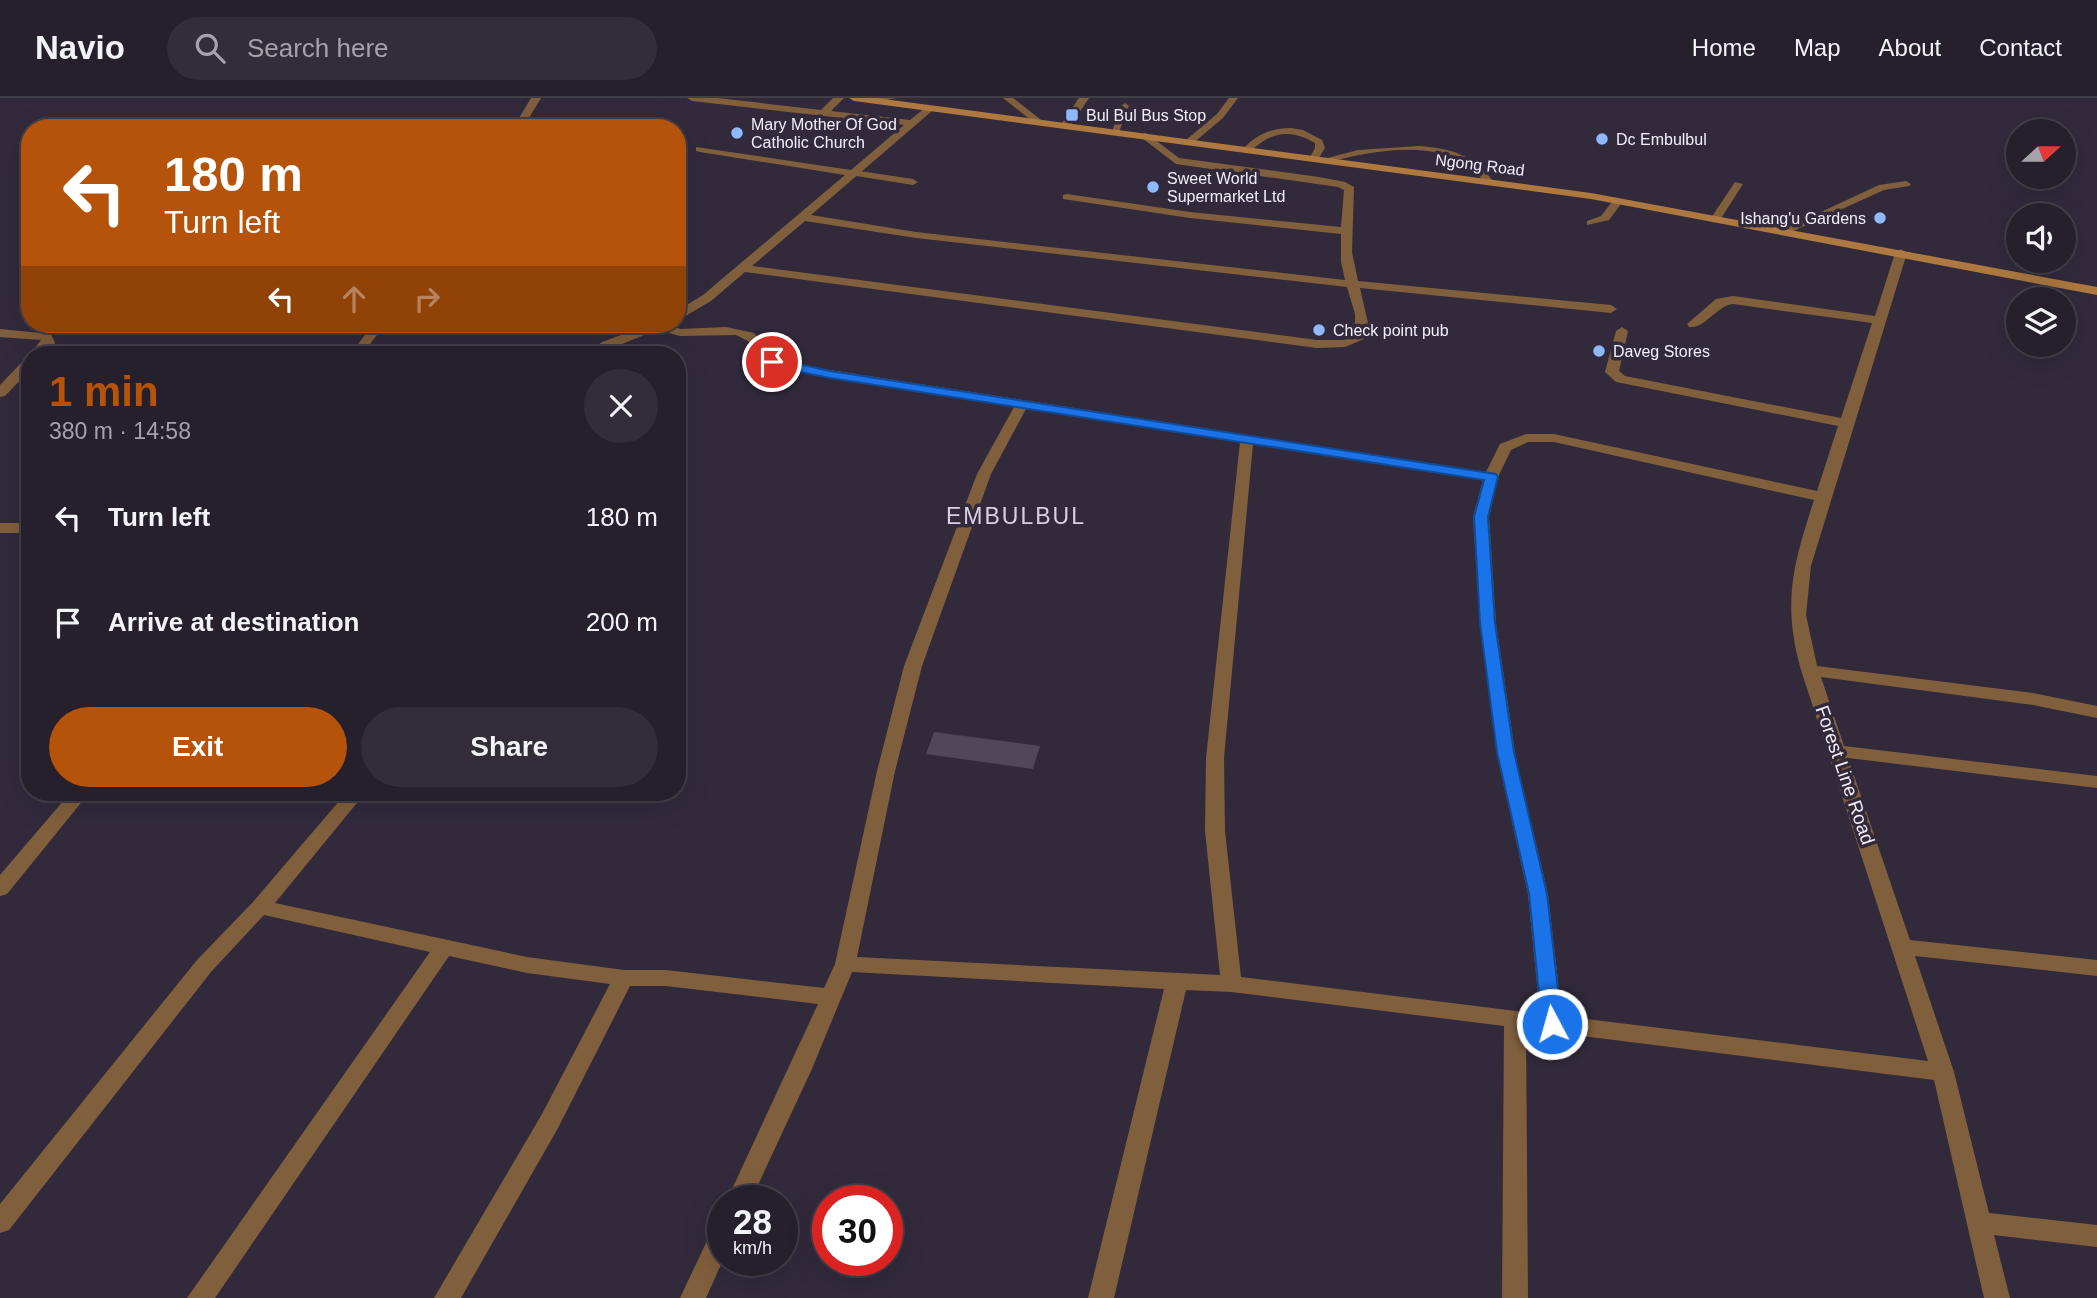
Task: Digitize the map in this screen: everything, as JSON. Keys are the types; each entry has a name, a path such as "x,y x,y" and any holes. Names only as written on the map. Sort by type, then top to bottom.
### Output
{"main road":[{"name":"Ngong Road","path":"854,98 1619,200 2097,291"}],"street":[{"path":"524,119 537,98"},
{"path":"692,98 911,123"},
{"path":"822,114 839,98"},
{"path":"1065,126 1084,98"},
{"path":"686,311 707,298 929,110"},
{"path":"742,268 1317,344 1339,344 1360,335 1360,308 1346,264 1350,189 1341,184 1176,161 1146,136"},
{"path":"700,149 853,173"},
{"path":"1067,197 1190,215 1348,231"},
{"path":"802,217 916,235 1352,284 1611,309"},
{"name":"Forest Line Road","path":"1901,253 1823,497 1798,598 1802,642 1943,1072 1997,1298"},
{"path":"1693,324 1720,302 1734,300 1879,320"},
{"path":"1622,331 1612,372 1621,379 1847,423"},
{"path":"0,333 46,337 49,342 45,346"},
{"path":"605,346 639,333"},
{"path":"672,333 741,333 756,342 769,361 817,372 1491,477"},
{"path":"0,393 21,371"},
{"path":"746,1185 845,964 886,771 913,666 984,474 1022,404"},
{"path":"1552,1024 1538,894 1506,752 1488,623 1481,517 1491,477 1505,447 1519,440 1542,437 1823,497"},
{"path":"1231,984 1215,831 1215,758 1247,438"},
{"path":"0,528 21,528"},
{"path":"1810,670 2034,699 2097,712"},
{"path":"1837,751 2097,782"},
{"path":"0,889 73,801"},
{"path":"0,1222 204,966 260,907 349,801"},
{"path":"260,907 443,949 527,965 624,978 681,980 832,997"},
{"path":"1903,947 2097,968"},
{"path":"200,1298 443,949"},
{"path":"845,964 1231,984 1943,1072"},
{"path":"447,1298 550,1121 624,978"},
{"path":"1101,1298 1177,981"},
{"path":"1515,1019 1516,1298"},
{"path":"1980,1223 2097,1236"},
{"path":"692,1298 707,1267"}],"lane":[{"path":"874,101 892,98"},
{"path":"1007,98 1041,123"},
{"path":"1189,142 1220,116 1234,98"},
{"path":"1114,132 1125,106"},
{"path":"1247,150 1267,132 1284,130 1310,136 1318,142 1320,160 1377,149 1436,152 1468,161 1489,182"},
{"path":"853,173 913,182"},
{"path":"1785,231 1882,187 1894,183 1906,184"},
{"path":"1716,218 1738,184"},
{"path":"1591,223 1605,218 1619,200"}],"building":[{"path":"934,732 1040,746 1033,769 926,754"}],"place":[{"name":"Bul Bul Bus Stop","path":"1072,115"},
{"name":"Mary Mother Of God Catholic Church","path":"737,133"},
{"name":"Dc Embulbul","path":"1602,139"},
{"name":"Sweet World Supermarket Ltd","path":"1153,187"},
{"name":"Ishang'u Gardens","path":"1880,218"},
{"name":"Check point pub","path":"1319,330"},
{"name":"Daveg Stores","path":"1599,351"}],"district":[{"name":"EMBULBUL","path":"1016,516"}],"route":[{"path":"772,362 817,372 1491,477 1481,517 1488,623 1506,752 1538,894 1552,1024"}]}
